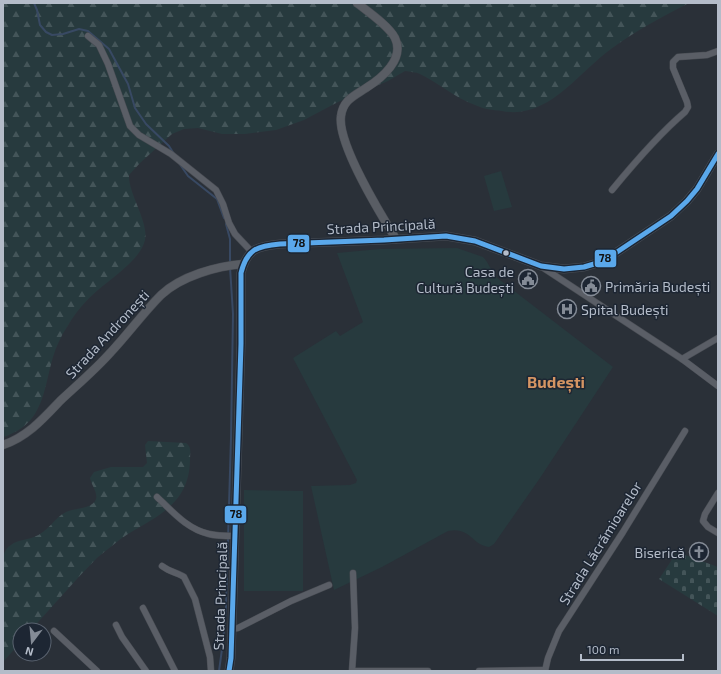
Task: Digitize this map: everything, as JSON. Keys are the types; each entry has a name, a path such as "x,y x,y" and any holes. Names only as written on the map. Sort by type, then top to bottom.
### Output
{"main road":[{"path":"357,3 375,17 394,36 397,54 394,62 385,72 372,84 349,99 345,104 341,117 342,131 348,148 367,189 396,239"},
{"name":"Strada Principală","path":"229,671 235,628 233,536 241,344 241,273 236,265 251,251 266,245 436,236 454,237 488,245 541,266 564,269 584,267 603,259 634,241 671,216 687,201 703,180 718,154"},
{"name":"Strada Andronești","path":"3,445 19,439 34,427 111,352 162,294 186,279 220,267 236,265"}],"street":[{"path":"88,36 99,45 108,64 130,126 139,135 171,154 216,190 235,234 251,251"},
{"path":"612,190 644,152 688,108 673,62 678,57 706,55 718,51"},
{"path":"541,266 682,359 718,386"},
{"path":"682,359 718,338"},
{"name":"Strada Lăcrămioarelor","path":"545,670 548,658 559,631 623,532 685,431"},
{"path":"718,492 704,514 703,521 708,527 718,533"},
{"path":"157,497 173,513 192,527 210,534 233,536"},
{"path":"162,566 184,578 196,600 210,657 211,671"},
{"path":"353,573 355,628 353,671 428,671"},
{"path":"235,628 291,601 329,585"},
{"path":"143,608 175,671"},
{"path":"116,625 122,637 146,671"},
{"path":"54,631 97,671"},
{"path":"479,671 545,670"}],"green space":[{"path":"3,3 689,3 649,24 620,42 574,82 548,102 519,112 499,111 481,107 468,102 420,74 405,71 388,81 338,102 304,120 276,130 245,134 222,134 198,128 184,129 172,134 129,175 132,190 144,225 145,240 142,247 132,261 81,307 63,334 56,349 42,398 33,417 26,425 17,431 3,437"},
{"path":"501,171 512,207 494,211 484,176"},
{"path":"457,248 483,257 496,277 613,367 540,478 494,544 489,547 483,546 466,533 455,530 448,531 382,567 334,590 311,486 350,485 356,483 357,480 293,358 336,331 340,336 363,322 337,253 380,249"},
{"path":"148,441 186,443 189,446 189,474 179,497 162,513 124,537 97,558 38,622 12,622 12,652 3,662 3,558 5,552 13,543 39,535 66,512 91,505 96,499 96,494 90,478 94,472 111,467 143,467 147,463 145,445"},
{"path":"244,490 303,491 303,591 244,591"},
{"path":"677,552 718,567 718,616 659,579"}],"waterway":[{"path":"34,3 40,25 46,32 52,35 63,34 79,29 88,31 109,49 128,84 135,108 146,124 169,146 174,154"},
{"path":"179,163 188,176 217,199 224,218"},
{"path":"226,224 230,239 230,263"},
{"path":"219,671 226,607 231,438 233,314 230,267"}],"transit line":[{"name":"78","path":"229,671 231,658 241,344 241,273 243,265 250,254 259,248 280,244 446,236 475,241 541,266 564,269 584,267 594,264 614,254 671,216 697,189 718,154"}],"place":[{"name":"Casa de Cultură Budești","path":"528,279"},
{"name":"Primăria Budești","path":"591,286"},
{"name":"Spital Budești","path":"567,309"},
{"name":"Biserică","path":"699,552"}],"district":[{"name":"Budești","path":"556,381"}]}
